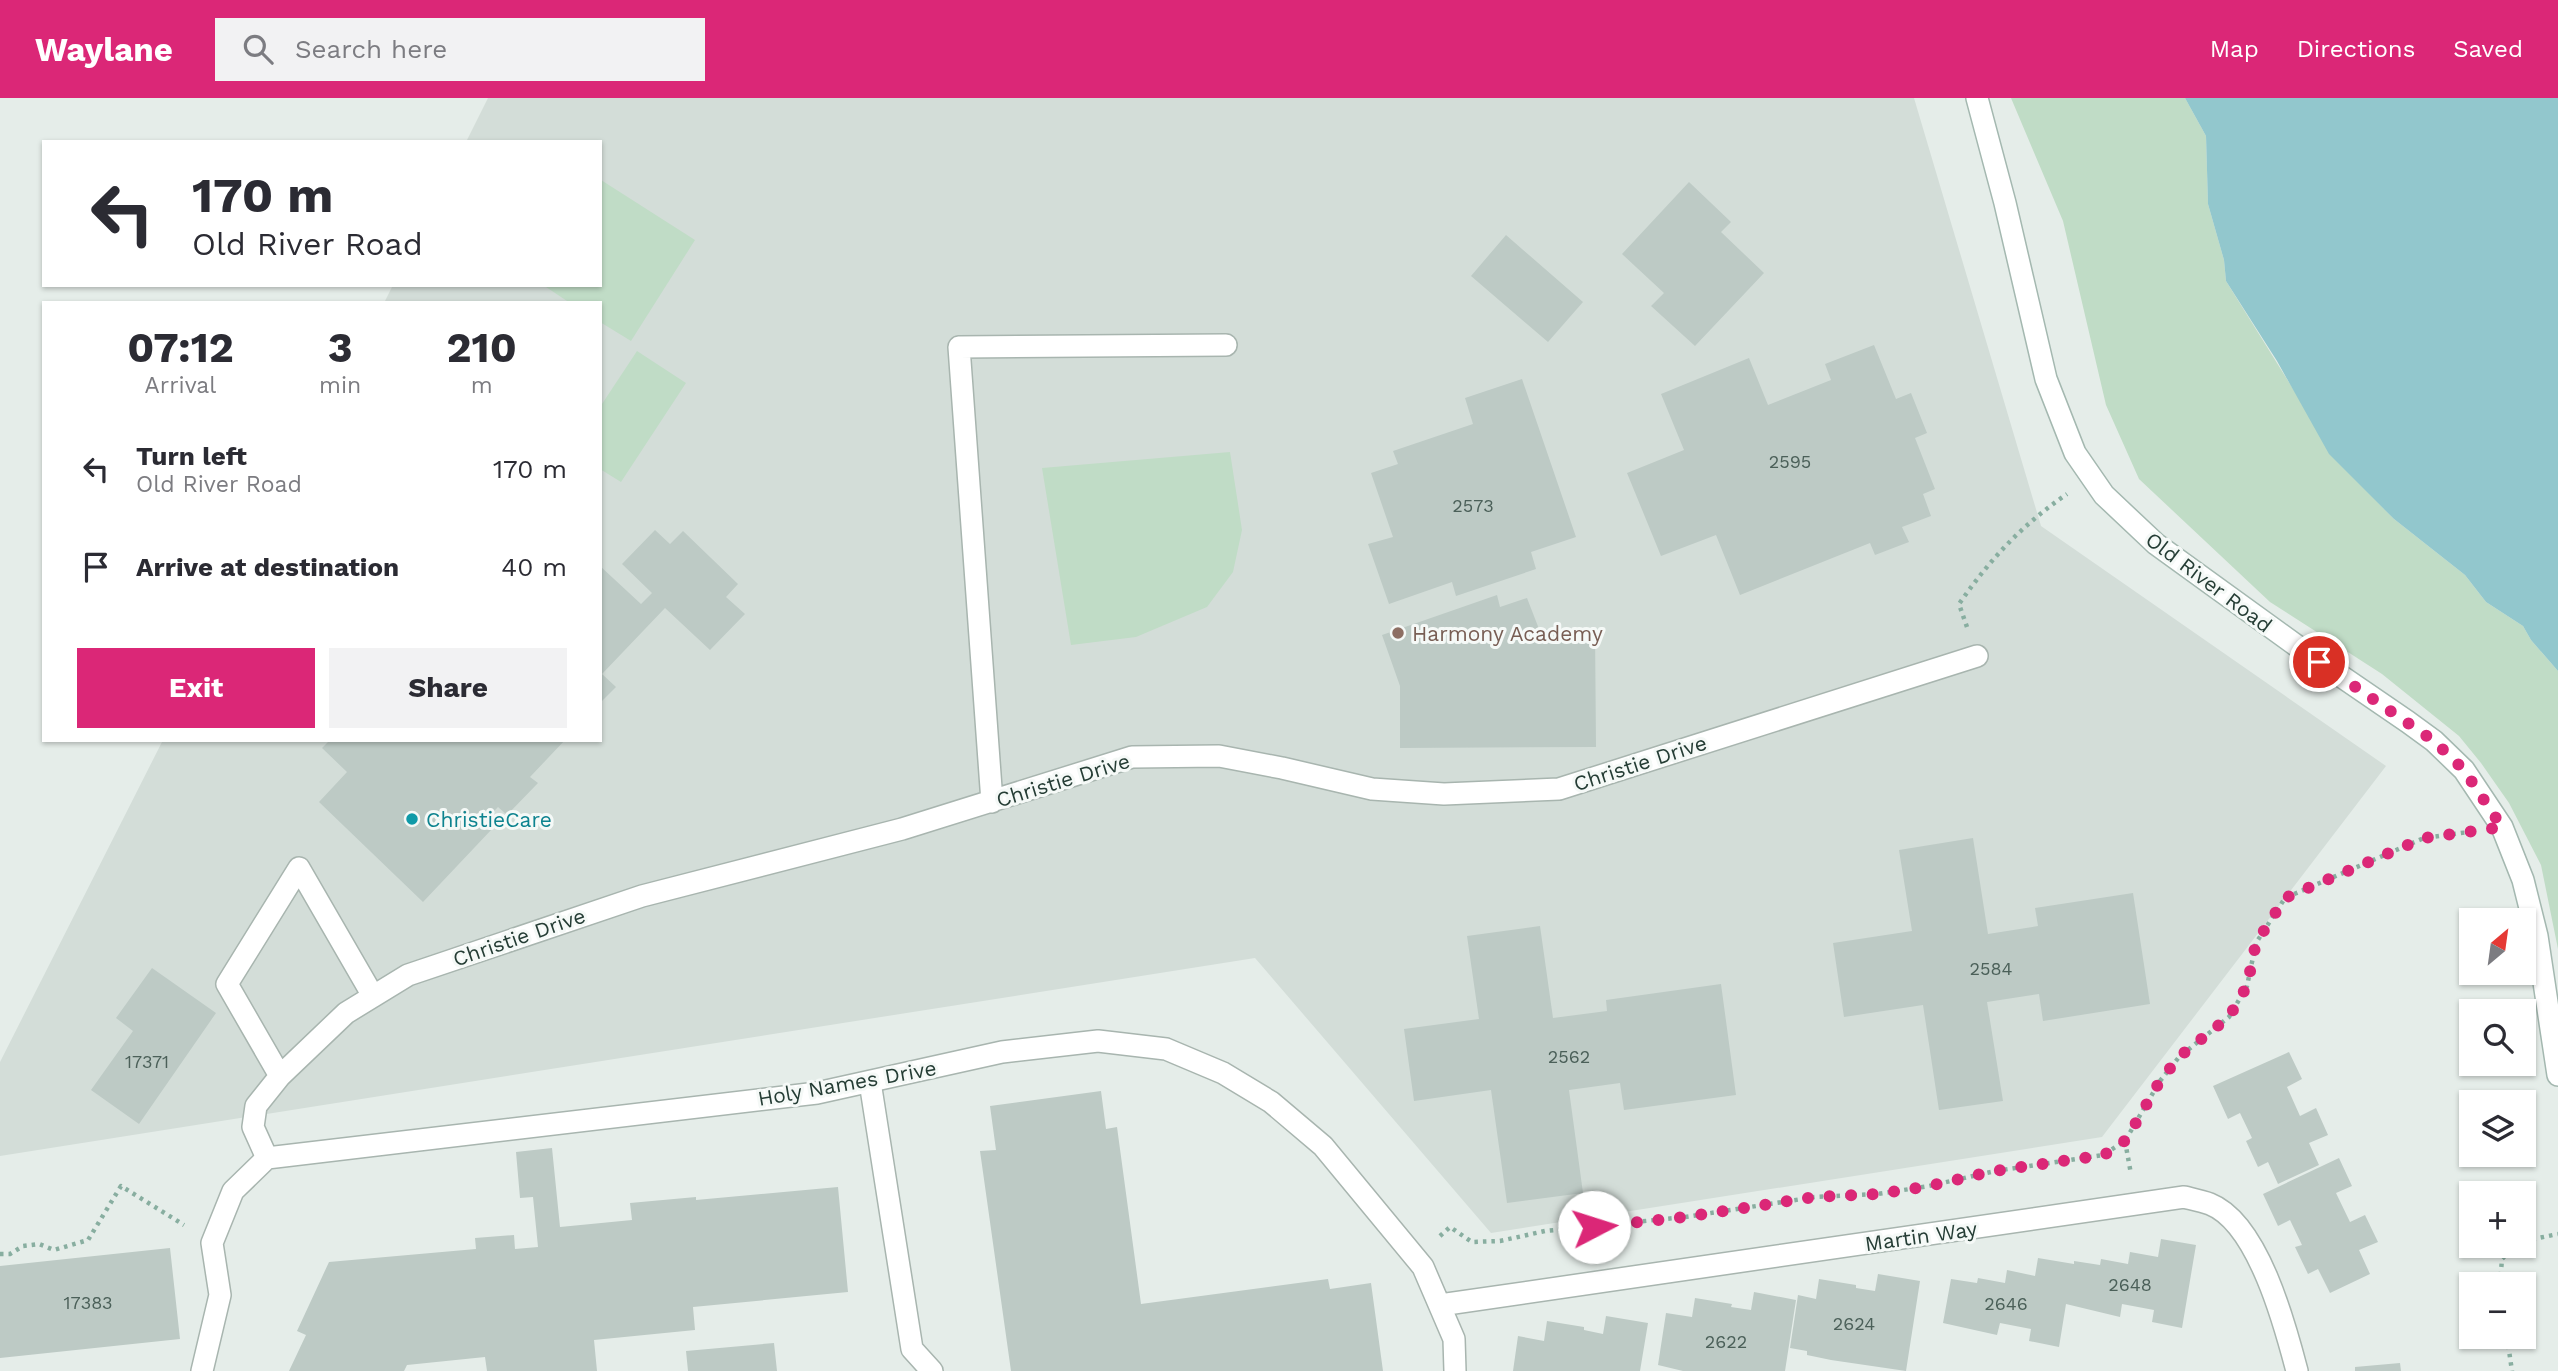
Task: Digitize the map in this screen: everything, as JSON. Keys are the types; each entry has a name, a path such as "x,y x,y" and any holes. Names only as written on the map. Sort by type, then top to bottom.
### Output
{"street":[{"name":"Old River Road","path":"1978,98 2006,203 2046,379 2071,444 2091,478 2104,495 2156,544 2434,741 2464,770 2502,827 2523,880 2537,936 2558,1075"},
{"path":"992,802 959,347 1226,345"},
{"name":"Christie Drive","path":"267,1158 253,1127 256,1106 280,1076 346,1013 408,975 642,896 889,833 1132,758 1219,756 1372,789 1444,794 1559,789 1977,656"},
{"path":"280,1076 227,984 299,868 373,996"},
{"name":"Holy Names Drive","path":"267,1158 817,1093 1002,1052 1098,1041 1166,1049 1223,1073 1271,1102 1322,1146 1423,1267 1454,1339 1455,1371"},
{"path":"870,1082 912,1349 932,1371"},
{"path":"202,1371 220,1296 212,1242 233,1191 267,1158"},
{"name":"Martin Way","path":"1440,1305 2184,1197 2212,1204 2238,1224 2262,1266 2283,1318 2297,1371"}],"path":[{"path":"1977,656 1959,604 1983,570 2035,517 2091,478"},
{"path":"1472,1242 1500,1241 1545,1231 1685,1217 1815,1197 1878,1194 1994,1171 2104,1155 2126,1140 2160,1081 2179,1057 2229,1017 2247,986 2256,943 2285,898 2424,838 2502,827"},
{"path":"0,1254 10,1254 23,1246 39,1244 54,1250 88,1240 121,1186 212,1242"},
{"path":"2536,1239 2558,1234"},
{"path":"2509,1349 2512,1371"}],"shaded area":[{"name":"Harmony Academy","path":"488,98 1914,98 2041,526 2386,766 2102,1137 1491,1233 1255,958 0,1156 0,1062 162,742 602,742 602,301 385,301 392,287 602,287 602,140 467,140"}],"green space":[{"path":"2011,98 2185,98 2206,136 2208,204 2224,260 2226,281 2300,400 2365,489 2394,519 2465,575 2486,602 2523,626 2531,640 2558,671 2558,949 2541,865 2509,803 2459,736 2382,674 2270,602 2139,479 2106,405 2063,221"},
{"path":"602,181 695,240 631,341 602,323 602,301 567,301 546,287 602,287"},
{"path":"637,351 686,383 621,482 602,470 602,404"},
{"path":"1230,452 1242,530 1233,572 1207,607 1136,637 1071,645 1042,468"}],"water":[{"path":"2185,98 2558,98 2558,671 2531,640 2523,626 2486,602 2465,575 2394,519 2329,454 2277,361 2226,281 2224,260 2208,204 2206,136"}],"building":[{"path":"1689,182 1731,222 1721,232 1764,273 1695,346 1651,306 1664,293 1622,254"},
{"path":"1506,235 1583,302 1548,342 1471,276"},
{"path":"1874,345 1896,399 1911,393 1927,433 1915,438 1935,489 1923,494 1931,516 1902,527 1909,542 1875,555 1870,543 1740,595 1716,535 1661,556 1627,473 1684,450 1661,394 1749,358 1768,405 1831,380 1825,364"},
{"path":"1522,379 1576,537 1531,552 1536,569 1456,596 1452,582 1389,604 1368,544 1393,537 1371,473 1398,464 1393,451 1473,424 1465,398"},
{"path":"655,530 670,544 683,531 738,584 726,597 745,614 710,650 665,608 602,674 602,568 641,604 652,593 622,564"},
{"path":"1497,595 1500,607 1527,598 1539,629 1595,630 1596,747 1400,748 1400,686 1382,635"},
{"path":"602,674 616,687 602,701"},
{"name":"ChristieCare","path":"328,742 563,742 530,777 538,783 507,815 498,807 484,822 492,829 423,902 319,802 347,772 322,748"},
{"path":"1973,838 1988,934 2038,926 2035,908 2133,893 2150,1004 2043,1021 2039,994 1987,1002 2003,1101 1939,1110 1923,1005 1844,1017 1833,943 1912,931 1899,850"},
{"path":"1540,926 1553,1018 1607,1011 1606,1000 1721,984 1736,1095 1624,1110 1620,1083 1569,1090 1583,1193 1507,1203 1491,1090 1414,1101 1404,1029 1479,1019 1467,936"},
{"path":"152,968 216,1013 139,1124 91,1090 133,1031 116,1018"},
{"path":"2289,1052 2302,1079 2287,1087 2300,1116 2316,1108 2328,1135 2309,1143 2319,1165 2278,1184 2268,1162 2258,1167 2246,1141 2252,1138 2240,1113 2228,1119 2213,1086"},
{"path":"1101,1091 1106,1129 1117,1127 1141,1304 1328,1279 1330,1289 1371,1283 1383,1371 1011,1371 980,1151 996,1150 990,1106"},
{"path":"552,1148 560,1227 632,1220 630,1203 838,1187 848,1292 693,1307 695,1330 594,1340 597,1371 487,1371 485,1357 407,1365 404,1371 289,1371 306,1335 297,1331 329,1262 476,1249 475,1238 514,1235 515,1249 538,1247 533,1197 520,1198 516,1152"},
{"path":"2339,1158 2352,1186 2336,1193 2350,1222 2365,1215 2378,1242 2359,1250 2370,1274 2330,1293 2318,1269 2308,1274 2295,1247 2302,1245 2290,1220 2278,1226 2263,1194"},
{"path":"2161,1239 2196,1245 2182,1328 2152,1322 2154,1310 2122,1304 2120,1317 2066,1304 2059,1347 2029,1341 2031,1329 2000,1323 1997,1335 1943,1323 1951,1279 1977,1283 1978,1278 2005,1283 2007,1270 2035,1276 2038,1258 2074,1264 2074,1261 2100,1265 2101,1259 2128,1264 2130,1252 2158,1257"},
{"path":"170,1248 180,1339 0,1358 0,1266"},
{"path":"1878,1274 1920,1281 1906,1371 1831,1360 1790,1348 1798,1295 1816,1299 1819,1279 1875,1291"},
{"path":"1754,1292 1796,1300 1785,1371 1683,1371 1658,1365 1666,1313 1692,1317 1695,1298 1751,1310"},
{"path":"1606,1316 1648,1323 1640,1371 1513,1371 1518,1336 1544,1341 1547,1321 1584,1327 1584,1330 1603,1334"},
{"path":"774,1343 777,1371 688,1371 686,1351"},
{"path":"2400,1363 2401,1371 2355,1371 2355,1367"}],"place":[{"name":"Harmony Academy","path":"1398,633"},
{"name":"ChristieCare","path":"412,819"}],"route":[{"path":"1594,1227 1685,1217 1815,1197 1878,1194 1929,1186 1994,1171 2104,1155 2126,1140 2160,1081 2179,1057 2229,1017 2247,986 2256,943 2285,898 2424,838 2502,827 2464,770 2434,741 2319,662"}]}
